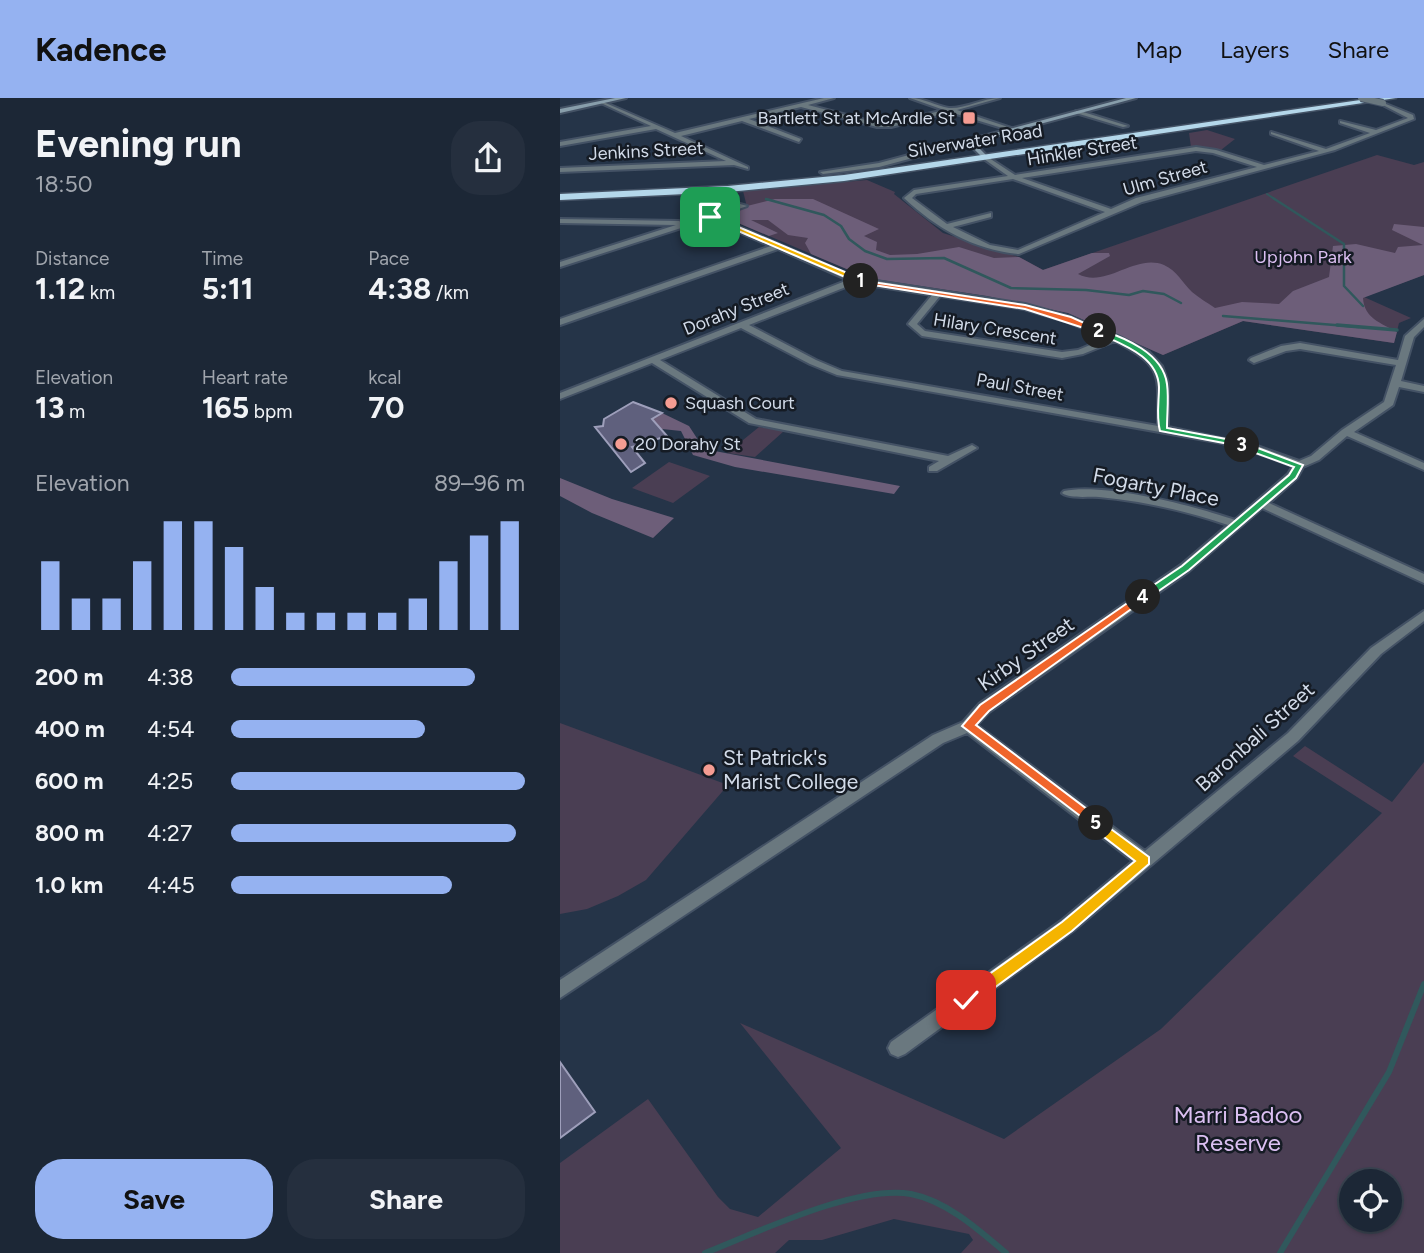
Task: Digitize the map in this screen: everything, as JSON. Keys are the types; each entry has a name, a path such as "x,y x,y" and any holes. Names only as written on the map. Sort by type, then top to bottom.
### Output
{"highway":[{"name":"Silverwater Road","path":"984,156 1383,100"},
{"name":"Silverwater Road","path":"560,195 780,185 1383,100"}],"street":[{"path":"560,111 623,98"},
{"path":"675,135 831,98"},
{"path":"913,98 1011,129"},
{"path":"800,105 884,125 997,98"},
{"path":"823,172 879,165 950,146 972,144 979,138 1133,98"},
{"path":"1362,98 1383,100"},
{"name":"Ulm Street","path":"908,198 952,233 1006,251 1019,252 1139,200 1326,151 1411,119 1411,116 1383,100"},
{"path":"603,102 746,168"},
{"path":"1078,112 1125,126"},
{"path":"743,119 799,140"},
{"path":"1342,122 1376,132"},
{"name":"Jenkins Street","path":"560,144 657,127"},
{"path":"1273,133 1326,151"},
{"path":"972,144 1014,177 1111,212"},
{"name":"Hinkler Street","path":"908,198 914,192 1196,149 1214,151 1263,167"},
{"name":"Jenkins Street","path":"560,170 734,163"},
{"path":"560,265 743,206"},
{"path":"945,227 988,215"},
{"name":"Dorahy Street","path":"710,217 855,279"},
{"path":"560,221 690,223"},
{"path":"560,322 780,246"},
{"path":"855,279 1025,307 1068,319 1115,338 1146,354 1157,366 1163,383 1163,429"},
{"name":"Dorahy Street","path":"560,396 855,279"},
{"name":"Hilary Crescent","path":"938,293 912,324 922,333 1062,355 1080,352 1115,338"},
{"name":"Kirby Street","path":"560,990 938,738 968,726 985,708 1185,568 1293,476 1299,465 1315,458 1389,402 1411,334 1424,322"},
{"name":"Paul Street","path":"741,324 813,362 840,373 1236,443 1299,465"},
{"path":"1254,360 1284,348 1300,346 1400,363"},
{"path":"652,359 753,421 948,460"},
{"path":"1396,383 1424,389"},
{"path":"1346,432 1424,467"},
{"path":"933,469 972,448"},
{"name":"Fogarty Place","path":"1068,493 1103,494 1202,513 1236,524"},
{"path":"1260,503 1424,579"},
{"name":"Baronbali Street","path":"898,1048 1067,926 1293,737 1376,651 1424,615"},
{"path":"968,726 1144,860"}],"green space":[{"path":"1207,130 1235,139 1221,150 1191,147 1189,133"},
{"name":"Upjohn Park","path":"1377,155 1414,165 1424,162 1424,275 1364,297 1411,318 1399,323 1394,343 1243,321 1163,355 1068,313 987,296 868,278 724,217 747,207 743,191 867,180 895,192 894,194 943,233 1019,257 1043,270"},
{"path":"759,427 784,431 755,457 727,453"},
{"path":"669,462 710,476 673,503 632,488"},
{"path":"560,723 728,785 646,880 587,909 560,914"},
{"name":"Marri Badoo Reserve","path":"1305,746 1392,802 1424,762 1424,1253 961,1253 973,1240 969,1234 894,1219 822,1240 789,1240 775,1253 560,1253 560,1163 648,1099 718,1197 730,1209 758,1217 841,1148 740,1023 1004,1139 1161,1029 1382,813 1293,756"}],"shaded area":[{"path":"775,199 813,199 879,229 864,236 877,242 876,250 890,255 917,254 959,247 994,258 1019,257 1043,270 1092,253 1109,253 1110,256 1078,274 1089,277 1110,275 1142,263 1164,265 1192,292 1215,308 1242,302 1279,304 1293,291 1329,277 1333,246 1356,244 1395,253 1398,247 1423,245 1392,230 1394,224 1424,227 1424,275 1363,298 1370,315 1397,332 1394,343 1243,321 1163,355 1068,313 987,296 868,278 811,254 805,243 808,238 788,235 768,220 751,220 778,233 769,236 724,217 747,206"},
{"path":"662,413 689,426 704,449 900,486 894,494 735,467 693,455 681,431 662,429 630,439 630,432"},
{"path":"560,478 612,499 674,518 653,538 592,513 560,496"}],"building":[{"name":"20 Dorahy St","path":"633,402 662,413 652,419 667,436 632,447 645,463 631,472 595,427 603,426 604,419"},
{"path":"560,1062 595,1112 560,1138"}],"waterway":[{"path":"1267,194 1273,198"},
{"path":"1273,198 1344,244 1344,286 1363,306"},
{"path":"769,200 766,199 824,215 841,226 849,239 865,251 887,259 944,258 1011,288 1086,290 1129,295 1143,291 1164,294 1181,303"},
{"path":"1223,316 1359,327"},
{"path":"1337,325 1397,330"},
{"path":"1280,1253 1389,1072 1424,984"},
{"path":"705,1253 807,1212 863,1196 889,1193 911,1194 937,1203 962,1218 1006,1253"}],"place":[{"name":"Bartlett St at McArdle St","path":"969,118"},
{"name":"Squash Court","path":"671,403"},
{"name":"20 Dorahy St","path":"621,444"},
{"name":"St Patrick's Marist College","path":"709,770"}],"route":[{"path":"710,217 855,279 1025,307 1093,328 1138,349 1153,360 1163,383 1163,429 1236,443 1299,465 1293,476 1185,568 985,708 968,726 1144,860 1067,926 966,1000"}]}
